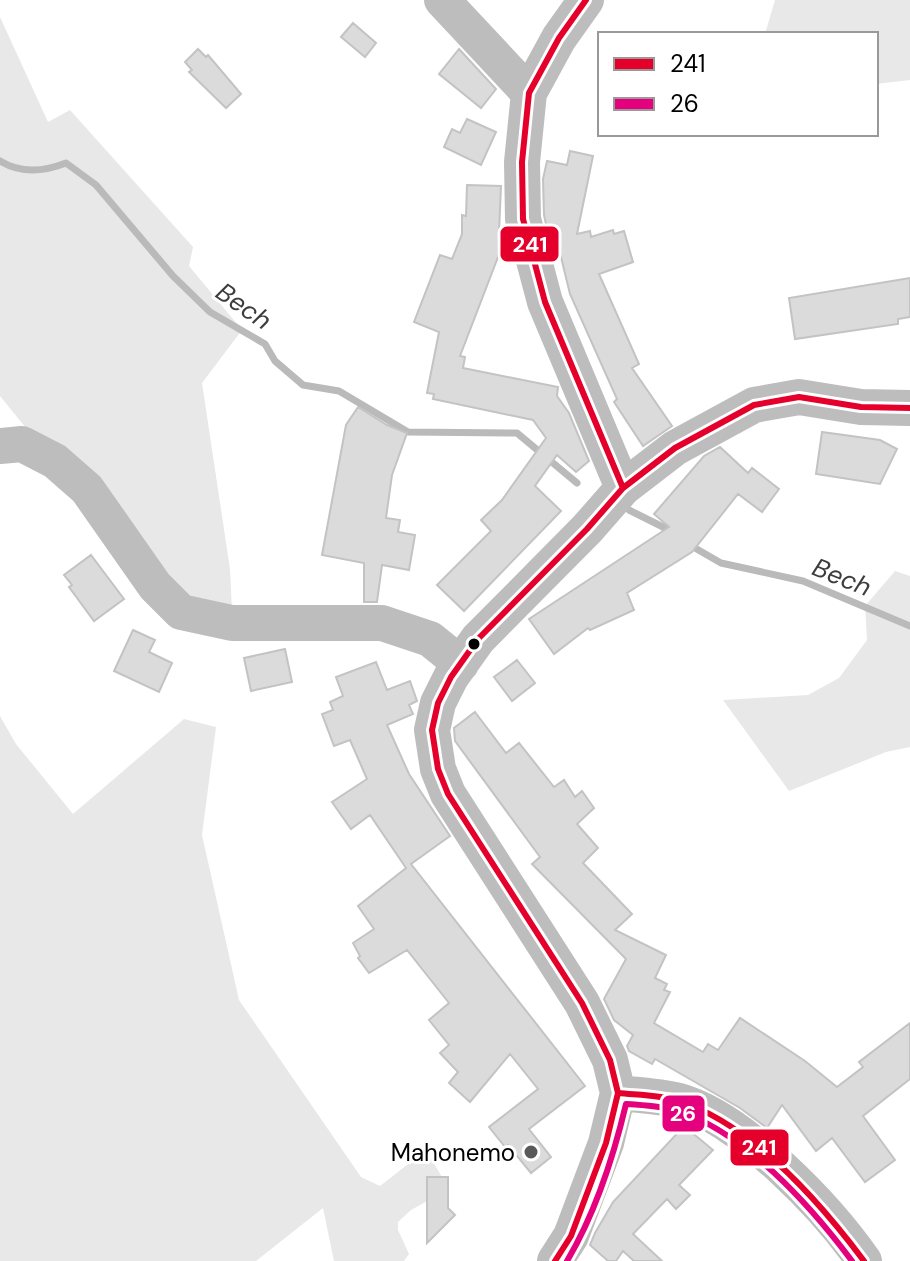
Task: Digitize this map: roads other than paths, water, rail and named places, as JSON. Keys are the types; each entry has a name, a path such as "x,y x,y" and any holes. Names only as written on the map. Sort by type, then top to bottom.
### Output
{"street":[{"path":"442,0 529,93"},
{"path":"586,0 559,38 529,93 522,162 523,219 545,302 623,488"},
{"path":"555,1261 571,1236 606,1143 618,1093 610,1060 582,1003 448,794 438,769 432,730 438,703 451,677 478,639 587,529 623,488 675,448 754,405 799,397 861,407 910,408"},
{"path":"0,446 22,444 55,461 87,489 155,586 181,612 232,623 382,623 430,639 461,664"},
{"path":"618,1093 682,1102 737,1131 827,1214 864,1261"}],"waterway":[{"name":"Bech","path":"0,161 16,168 32,170 66,163 96,185 173,276 210,312 265,344 275,361 303,385 339,391 408,432 517,433 577,483"},
{"name":"Bech","path":"629,510 671,534"},
{"name":"Bech","path":"688,544 721,563 803,581 910,626"}],"place":[{"name":"Mahonemo","path":"531,1152"}]}
